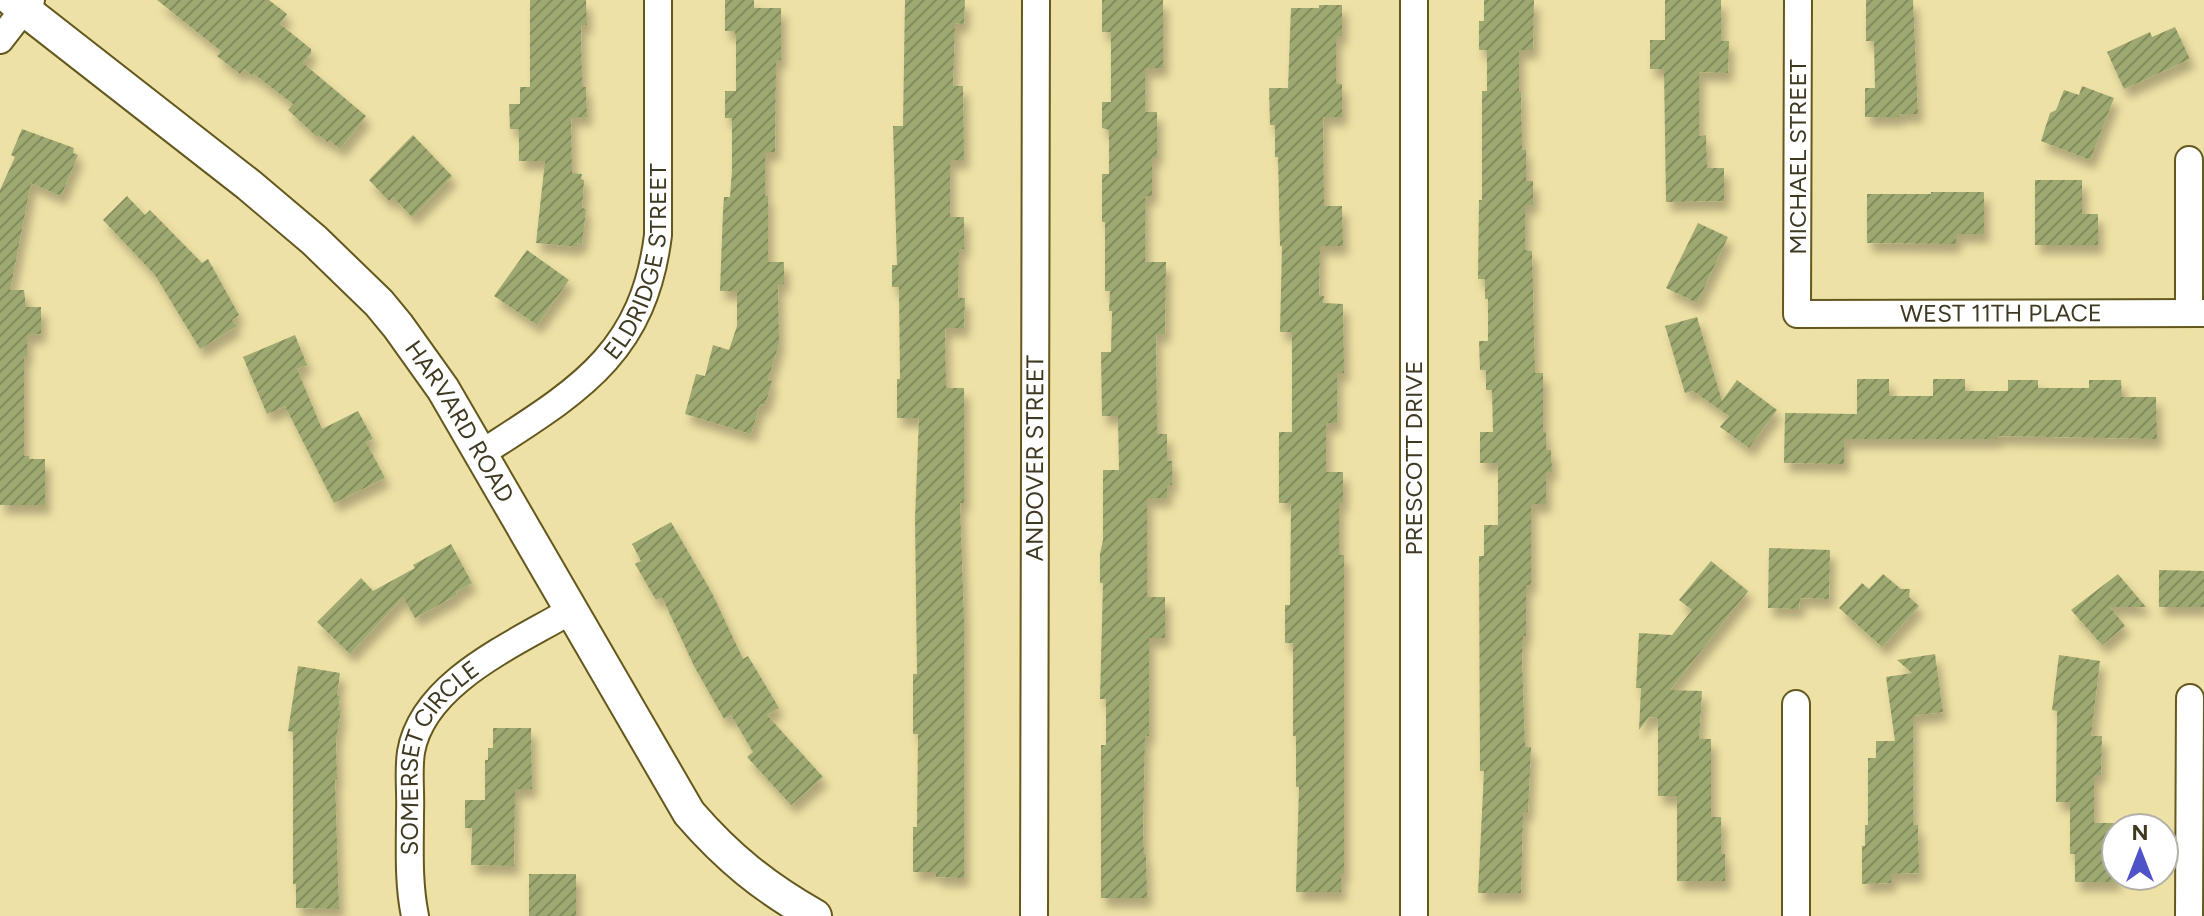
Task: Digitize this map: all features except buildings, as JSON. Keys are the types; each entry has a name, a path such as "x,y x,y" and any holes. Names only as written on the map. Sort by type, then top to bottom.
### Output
{"street":[{"name":"ELDRIDGE STREET","path":"479,455 591,378 619,345 641,307 654,265 658,235 658,0"},
{"name":"ANDOVER STREET","path":"1034,916 1036,0"},
{"name":"PRESCOTT DRIVE","path":"1414,0 1414,916"},
{"name":"MICHAEL STREET","path":"1797,314 1798,0"},
{"name":"HARVARD ROAD","path":"22,3 247,182 314,240 379,303 443,389 689,813 719,847 752,876 815,916"},
{"path":"0,40 22,3"},
{"path":"2189,160 2196,313"},
{"name":"WEST 11TH PLACE","path":"1797,314 2196,313"},
{"name":"SOMERSET CIRCLE","path":"415,916 410,890 411,752 419,724 435,699 457,679 570,611"},
{"path":"2189,916 2190,698"},
{"path":"1796,704 1796,916"}]}
